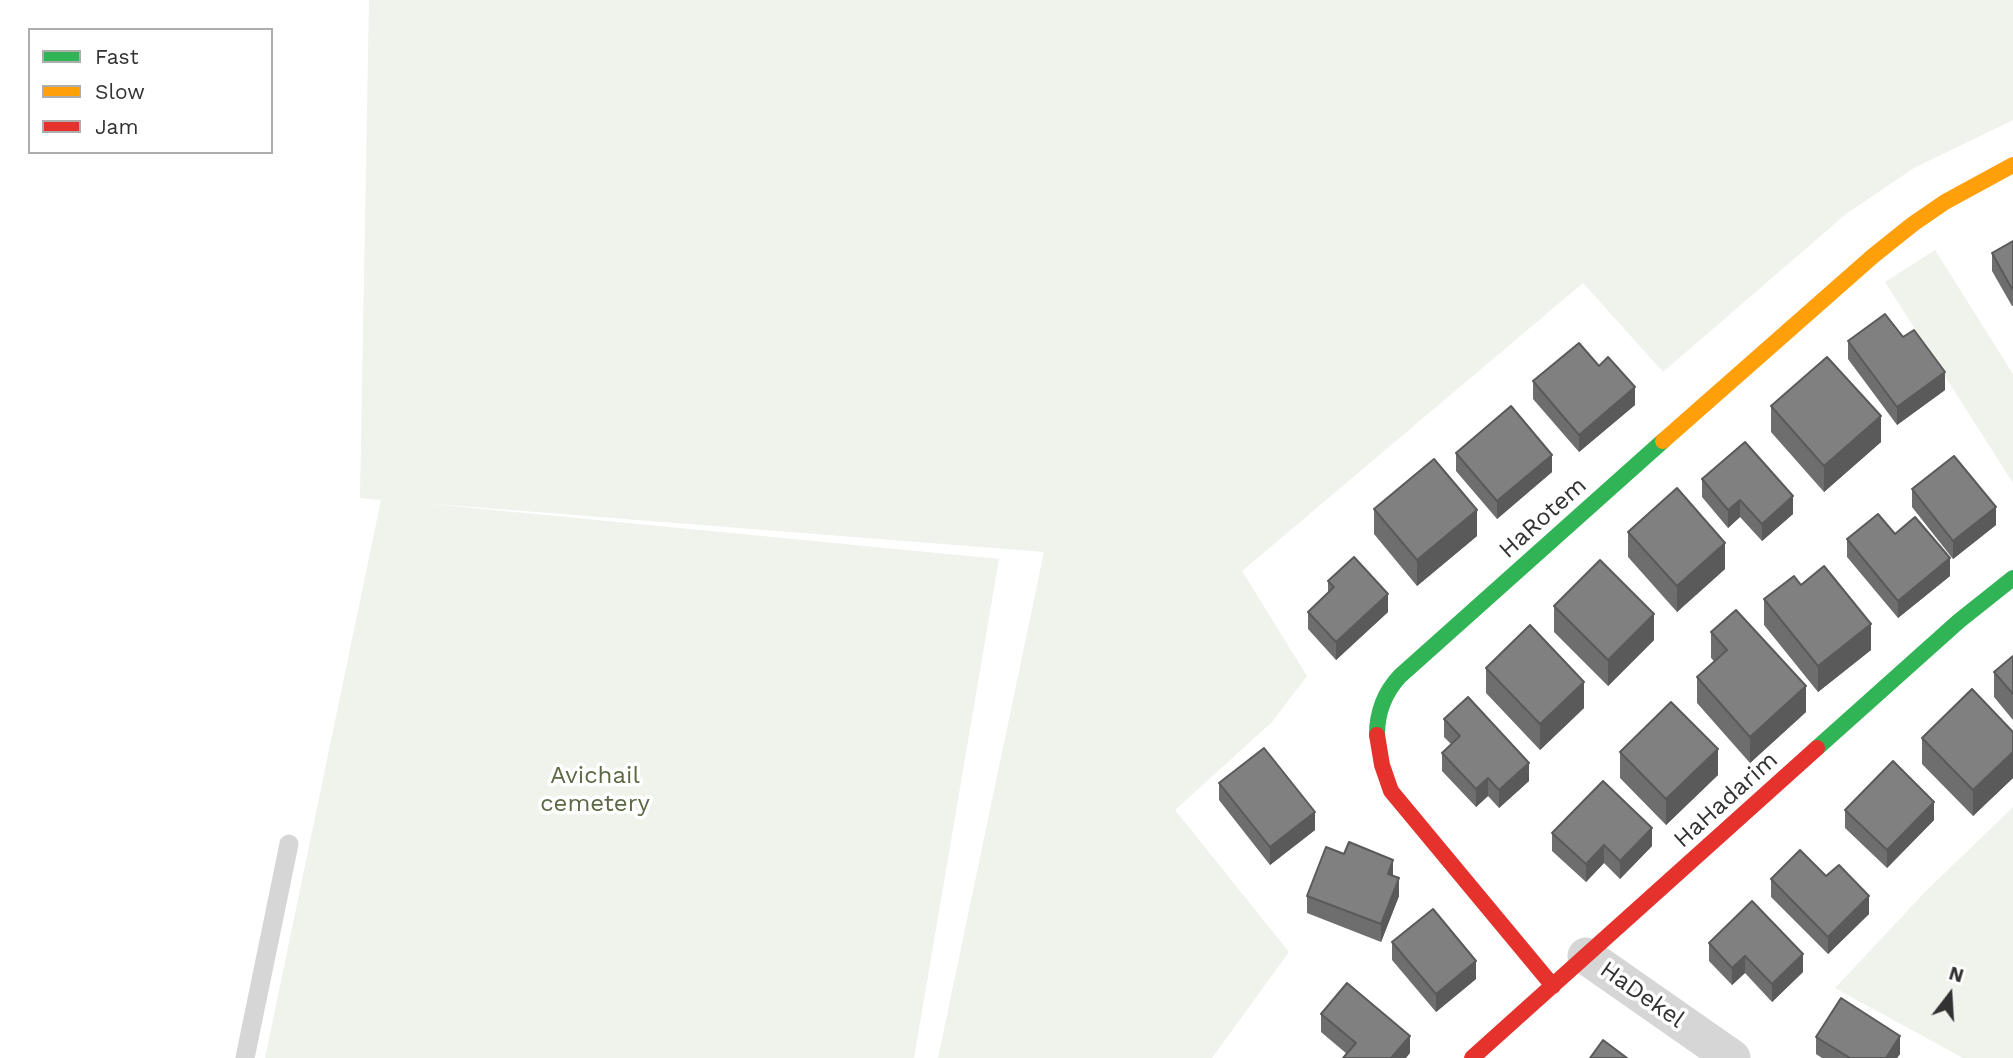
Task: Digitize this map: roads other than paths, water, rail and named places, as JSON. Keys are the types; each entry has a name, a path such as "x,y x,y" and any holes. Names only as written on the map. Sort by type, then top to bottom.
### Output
{"street":[{"name":"HaRotem","path":"1553,986 1391,791 1380,766 1377,738 1381,706 1391,686 1412,664 1872,256 1945,202 2013,165"},
{"name":"HaHadarim","path":"1472,1058 1948,631 2013,578"},
{"name":"HaDekel","path":"1586,956 1732,1058"}],"lane":[{"path":"245,1058 289,844"}],"park label":[{"name":"Avichail cemetery","path":"595,790"}]}
